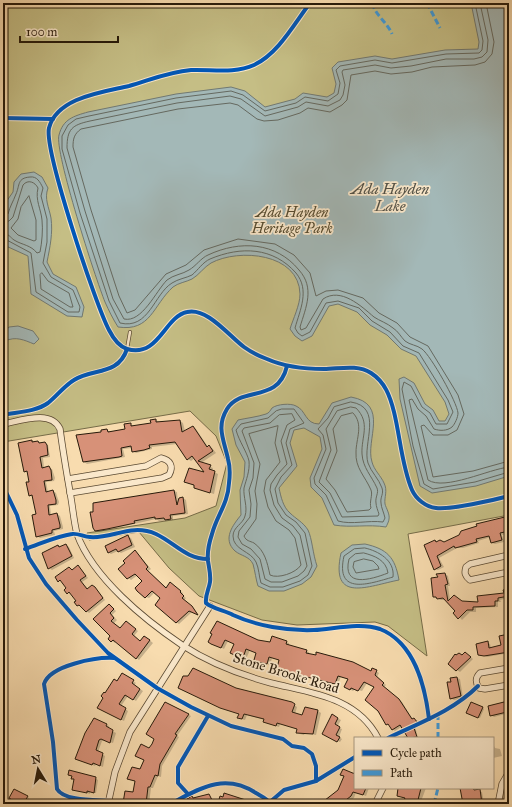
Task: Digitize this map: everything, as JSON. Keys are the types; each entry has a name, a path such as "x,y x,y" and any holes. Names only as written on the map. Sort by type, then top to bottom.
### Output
{"street":[{"name":"Stone Brooke Road","path":"3,424 43,417 51,418 57,422 60,429 78,534 91,559 104,576 139,611 183,646 238,672 270,682 326,696 345,704 367,721 377,737"},
{"path":"68,479 146,466 160,458 167,460 171,464 172,470 169,475 162,478 70,493"},
{"path":"509,555 470,564 466,567 464,572 466,578 470,580 509,572"},
{"path":"108,804 115,772 130,732 183,646 210,606"},
{"path":"509,668 480,673 477,676 476,682 479,688 484,689 509,685"},
{"path":"498,804 502,784 509,772"},
{"path":"375,804 382,789"}],"lane":[{"path":"127,349 130,332"}],"green space":[{"name":"Ada Hayden Heritage Park","path":"3,3 509,3 509,515 408,534 427,656 388,626 375,622 297,625 262,620 199,596 169,568 139,532 89,540 87,533 185,518 216,506 227,463 216,436 190,411 3,442"}],"water":[{"name":"Ada Hayden Lake","path":"471,3 509,3 509,476 476,486 432,493 420,486 400,399 399,379 404,377 414,383 425,404 433,410 439,421 445,421 449,414 445,402 416,356 401,349 387,335 370,325 357,312 338,304 329,306 312,336 302,341 295,336 290,329 300,298 297,280 290,270 279,262 251,255 223,258 211,263 192,279 177,284 173,287 145,321 138,325 129,327 118,327 105,302 85,244 63,165 59,146 59,135 63,125 66,122 74,117 88,112 176,94 231,87 245,91 265,107 295,99 303,93 327,97 334,93 336,84 332,68 338,62 375,56 392,59 445,50 478,49 479,42"},
{"path":"34,172 42,177 48,188 47,199 52,229 47,262 53,274 76,287 84,307 82,317 67,316 31,294 28,256 6,246 3,237 6,202 13,192 14,182 21,174"},
{"path":"18,326 33,331 39,339 34,344 20,339 5,341 3,339 3,334 9,327"},
{"path":"351,397 363,401 370,407 373,415 374,424 371,444 372,462 385,486 385,504 389,521 386,527 334,525 322,498 311,487 310,478 322,449 320,437 304,428 294,430 290,443 297,466 279,488 283,502 288,511 308,530 311,537 317,566 311,577 302,584 284,591 269,591 258,586 253,564 247,558 237,553 229,542 230,532 241,515 240,490 244,477 245,462 236,445 232,429 238,420 266,414 272,408 284,404 296,406 302,410 311,422 319,424 332,403"},
{"path":"365,544 379,548 389,555 395,565 399,580 364,588 346,586 341,580 339,569 341,553 352,545"}],"building":[{"path":"156,419 156,422 180,420 182,432 193,426 207,447 209,445 213,451 198,461 211,465 209,469 215,471 210,493 194,488 194,485 184,482 189,468 204,472 192,456 187,460 175,442 149,445 150,448 132,452 131,446 121,448 122,456 83,462 76,435 101,432 101,430 107,429 108,432 125,429 124,424 131,423 131,426 151,423 150,420"},
{"path":"32,440 32,442 45,442 47,445 48,455 40,457 42,468 49,466 51,470 52,480 44,481 46,492 53,490 56,500 56,504 48,505 49,515 57,513 60,525 60,528 52,530 52,533 36,537 32,515 36,514 32,495 29,496 26,482 29,482 27,471 24,472 18,443"},
{"path":"174,490 177,505 179,498 183,497 185,513 170,515 171,519 165,520 164,518 155,519 155,517 134,521 135,523 107,529 95,531 93,528 90,512 93,512 93,503"},
{"path":"509,516 509,531 500,533 502,540 491,543 489,536 476,539 477,542 455,548 454,546 437,556 441,566 434,570 424,545 435,540 436,542 440,540 444,542 459,535 461,531 477,526 476,524"},
{"path":"128,535 132,545 118,552 116,549 108,553 105,546"},
{"path":"66,544 72,556 48,569 42,553 58,545 59,547"},
{"path":"135,550 148,567 146,569 166,588 170,582 181,591 180,592 184,596 182,598 192,606 198,615 189,611 176,623 155,605 160,598 152,591 145,598 137,591 135,588 142,581 135,574 127,579 118,569 125,563 123,561"},
{"path":"78,565 86,576 80,580 87,589 92,585 95,587 103,598 86,612 79,605 77,606 74,602 76,601 69,592 67,594 64,590 66,588 60,580 58,582 55,577 69,567 72,570"},
{"path":"445,573 448,584 445,585 448,601 454,595 462,601 478,602 477,596 504,593 503,590 509,588 509,596 498,598 498,601 495,601 495,606 473,607 473,610 467,610 458,619 453,613 455,611 443,598 437,599 436,597 433,597 431,578 438,577 436,574"},
{"path":"109,604 114,609 110,613 114,618 111,621 120,628 126,621 136,629 132,634 140,641 144,636 150,640 136,659 113,640 111,642 108,639 110,636 93,619"},
{"path":"217,621 258,640 270,642 272,636 287,641 286,644 307,650 306,653 316,655 316,652 353,662 371,671 372,668 377,670 375,675 384,683 382,685 399,699 412,719 414,718 417,722 413,725 417,737 407,737 400,725 392,730 388,724 386,725 378,711 365,700 374,687 364,682 358,691 351,688 350,690 344,687 348,679 338,676 335,684 279,670 277,668 279,660 269,657 267,664 257,662 254,660 256,653 246,649 243,658 239,657 230,653 234,644 225,640 221,648 208,642 212,634 210,633"},
{"path":"509,634 509,652 484,656 478,655 476,644 488,641 489,648 501,645 499,636"},
{"path":"465,652 471,657 456,671 448,664 455,654 456,655 459,653 462,655"},
{"path":"193,668 236,688 292,702 295,704 292,712 302,715 305,707 318,710 313,734 296,733 297,729 277,723 276,726 263,722 264,719 244,714 242,719 237,718 239,714 220,708 178,688 183,676 188,676"},
{"path":"122,673 134,680 132,683 140,689 133,700 125,695 119,704 126,708 121,720 97,708 103,698 101,696 104,692 105,693 114,679 117,681"},
{"path":"457,677 461,696 450,699 447,682 451,682 450,678"},
{"path":"508,701 507,712 490,716 488,706"},
{"path":"165,702 189,714 175,734 177,735 160,764 158,776 155,775 150,787 148,787 146,804 123,803 125,791 133,792 135,781 127,779 132,767 140,769 144,760 135,756 141,744 149,748 152,744 154,739 146,734"},
{"path":"471,702 483,707 478,718 466,713"},
{"path":"332,714 338,718 335,724 340,727 336,735 340,737 337,742 322,734"},
{"path":"94,718 107,724 106,726 113,730 110,743 101,739 99,740 96,750 103,753 100,766 75,759 85,733"},
{"path":"343,769 354,774 354,789 366,789 363,795 353,792 351,796 341,804 320,804 338,790 344,776 340,775"},
{"path":"69,770 96,777 94,793 72,790 74,779 71,779 72,776 68,775"},
{"path":"14,789 28,796 23,804 19,804 9,798"},
{"path":"398,789 421,789 417,804 411,804 412,802 404,800 405,798 397,796"},
{"path":"460,789 480,789 482,804 463,804"},
{"path":"224,793 255,804 218,803 220,796 223,797"},
{"path":"209,794 212,800 207,804 182,804 188,801 187,799 192,796 193,798"}],"marked path":[{"path":"372,3 376,12 392,34"},
{"path":"427,3 440,28"},
{"path":"438,714 438,737"},
{"path":"434,804 438,789"}],"cycle path":[{"path":"310,3 292,29 271,54 254,65 246,68 231,70 191,70 167,74 83,98 61,109 54,118 49,128 54,165 72,228 102,315 114,339 118,344 127,349 138,350 147,348 154,343 172,321 179,315 187,312 195,312 210,318 247,349 274,362 302,368 354,368 366,370 380,381 389,395 406,471 412,490 419,499 425,504 436,508 451,508 509,496"},
{"path":"3,118 53,119"},
{"path":"3,415 32,410 43,406 67,385 81,376 111,368 118,364 123,358 127,349"},
{"path":"287,366 282,378 276,385 268,390 241,398 234,402 227,409 224,416 221,428 230,471 227,497 214,527 208,548 210,585 206,597 206,603 242,619 283,629 314,630 347,626 364,626 380,629 402,644 410,655 425,693 429,719"},
{"path":"3,450 5,490 17,515 29,558 46,584 108,653 157,688 191,707 231,726 283,739 292,746 304,748 312,754 316,766 316,781"},
{"path":"25,549 66,535 76,534 88,537 98,537 138,530 156,534 193,556 208,559"},
{"path":"108,801 73,798 66,796 57,789 53,742 44,684 48,677 64,667 97,659 114,658"},
{"path":"390,737 424,722 458,703 478,686"},
{"path":"188,794 178,783 178,767 208,716"},
{"path":"270,802 284,790 316,781 354,758"},
{"path":"170,804 202,788 222,783 244,787 264,798 271,804"}]}
